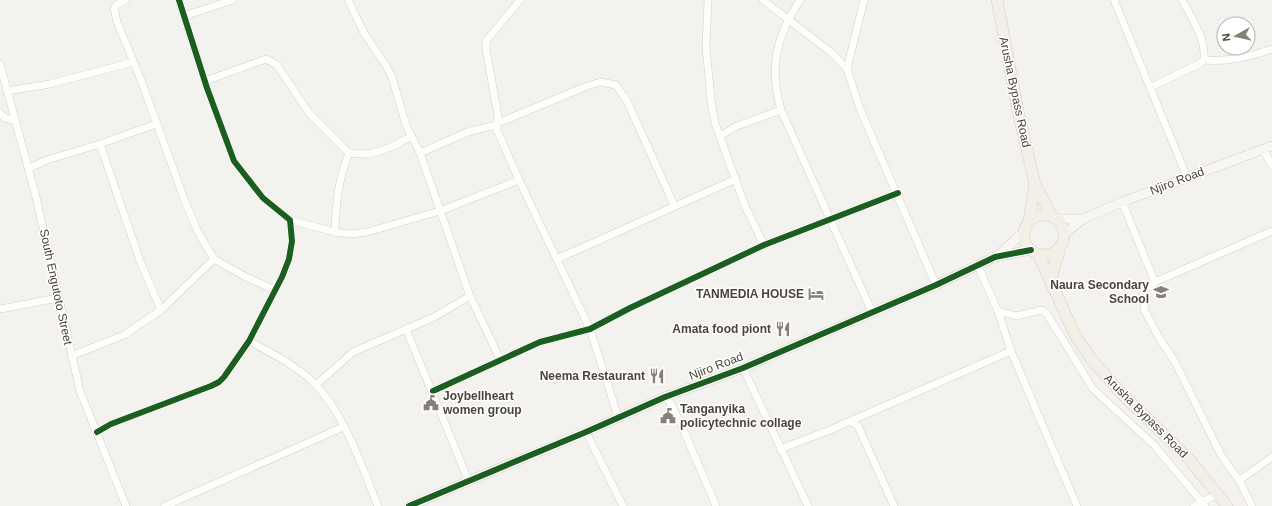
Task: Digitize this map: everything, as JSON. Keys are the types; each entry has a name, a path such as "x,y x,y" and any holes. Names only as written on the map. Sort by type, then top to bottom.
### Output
{"main road":[{"name":"Arusha Bypass Road","path":"997,0 1018,111 1035,184 1065,233"},
{"name":"Arusha Bypass Road","path":"1035,184 1029,221 1024,232 1024,239 1035,252 1051,279 1076,336 1092,360 1122,394 1189,459 1227,506"},
{"path":"1029,221 1039,215 1054,217"},
{"path":"1051,279 1065,233"},
{"path":"1035,252 1050,254 1060,248"}],"street":[{"path":"126,0 116,6 114,14 198,232 214,259 246,277 275,290"},
{"path":"179,0 205,81 234,161 263,198 290,220 335,232 350,234 367,232 440,211 519,180"},
{"path":"184,16 233,0"},
{"path":"348,0 364,34 386,64 411,136 420,153 470,296 500,359"},
{"path":"520,0 486,41 486,49 498,116 497,130 519,180 590,329 618,417"},
{"path":"708,0 706,46 711,101 720,136 745,206 764,245"},
{"path":"763,0 832,53 848,69 860,109 898,193 936,285"},
{"path":"800,0 788,19 776,55 774,76 776,93 781,110 830,218 837,238 872,312"},
{"path":"848,69 864,0"},
{"path":"1114,0 1187,177"},
{"path":"1182,0 1198,29 1204,48 1204,60"},
{"path":"1151,87 1199,64 1204,60 1223,62 1243,59 1272,49"},
{"path":"205,81 266,59 277,65 309,113 349,153 356,154 380,151 395,146 411,136"},
{"path":"7,91 50,84 133,62"},
{"name":"South Engutoto Street","path":"0,64 43,226 80,391 126,506"},
{"path":"420,153 470,131 497,124 587,86 601,82 612,84 619,88 627,101 674,205"},
{"path":"720,136 737,126 781,110"},
{"path":"0,113 5,118 15,122"},
{"path":"28,168 47,160 100,144 156,124"},
{"path":"100,144 140,261 161,310"},
{"path":"1268,148 1272,166"},
{"name":"Njiro Road","path":"1065,233 1083,219 1122,202 1268,148"},
{"path":"335,232 336,203 340,175 349,153"},
{"path":"557,259 674,205 736,179"},
{"path":"433,391 540,342 590,329 630,308 764,245 830,218 898,193"},
{"path":"1122,202 1155,282"},
{"name":"Njiro Road","path":"1054,217 1083,219"},
{"path":"97,432 111,424 219,382 249,341 289,259 292,241 290,220"},
{"path":"1252,506 1240,482 1220,455 1175,362 1158,336 1146,311 1143,298 1144,291 1155,282 1272,231"},
{"name":"Njiro Road","path":"995,258 1024,232"},
{"name":"Njiro Road","path":"409,506 469,482 665,397 743,368 995,258 1035,252"},
{"path":"72,356 103,342 120,337 161,310 214,259"},
{"path":"978,266 998,311 1011,351 1077,506"},
{"path":"316,384 352,352 453,307 470,296"},
{"path":"0,309 58,298"},
{"path":"998,311 1016,316 1042,310 1047,314 1093,389 1154,445 1203,504"},
{"path":"406,329 433,391 469,482"},
{"path":"249,341 288,364 316,384 343,426 378,506"},
{"path":"780,449 850,421 1011,351"},
{"path":"743,368 808,506"},
{"path":"665,397 671,404 680,422 716,506"},
{"path":"850,421 858,426 894,506"},
{"path":"165,506 343,426"},
{"path":"586,432 623,506"},
{"path":"1240,482 1244,476 1272,457"},
{"path":"1194,506 1203,504 1218,494"}],"cycle path":[{"path":"97,432 111,424 219,382 249,341 282,277 289,259 292,241 290,220 263,198 234,161 207,88 179,0"},
{"path":"433,391 540,342 590,329 630,308 764,245 898,193"},
{"path":"409,506 586,432 665,397 743,368 936,285 995,257 1031,250"}],"place":[{"name":"Naura Secondary School","path":"1161,292"},
{"name":"TANMEDIA HOUSE","path":"816,294"},
{"name":"Amata food piont","path":"783,329"},
{"name":"Neema Restaurant","path":"657,376"},
{"name":"Joybellheart women group","path":"431,403"},
{"name":"Tanganyika policytechnic collage","path":"668,416"}]}
